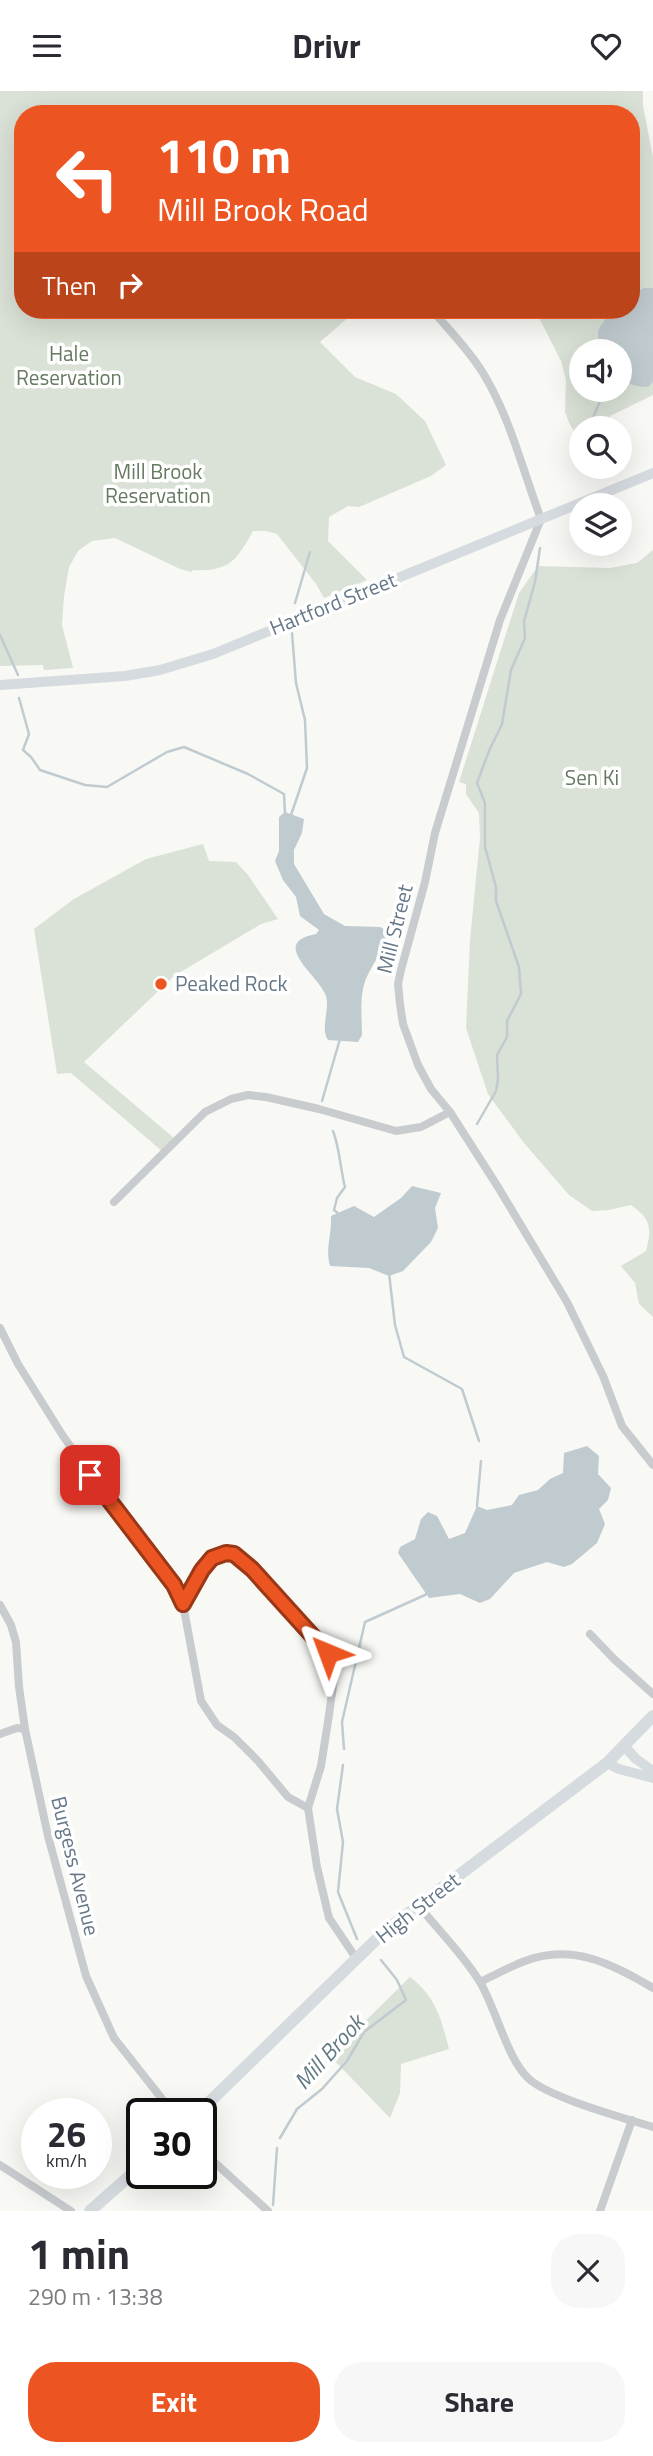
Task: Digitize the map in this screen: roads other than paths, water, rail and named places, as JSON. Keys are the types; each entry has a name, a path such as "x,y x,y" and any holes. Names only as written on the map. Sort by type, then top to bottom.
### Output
{"main road":[{"name":"High Street","path":"213,2098 385,1931 607,1763 653,1716"},
{"path":"98,2209 126,2181"}],"street":[{"path":"440,319 467,350 489,384 541,519"},
{"name":"Hartford Street","path":"0,685 125,676 160,670 213,654 653,473"},
{"name":"Mill Street","path":"541,519 500,620 435,833 398,984 403,1024 418,1065 567,1302 603,1376 622,1426 653,1465"},
{"path":"114,1202 205,1112 230,1099 248,1095 267,1097 396,1131 421,1127 450,1112"},
{"path":"0,1328 18,1364 63,1436 97,1486 174,1585 183,1604 201,1701 217,1725 258,1761 288,1797 308,1808"},
{"path":"183,1604 212,1558 226,1553 234,1554 252,1569 328,1653 334,1678 321,1766 308,1808 317,1867 330,1918 356,1958"},
{"name":"Burgess Avenue","path":"0,1605 16,1642 25,1729 48,1836 86,1976 114,2038 161,2098"},
{"path":"590,1634 653,1694"},
{"path":"0,1734 17,1728 25,1729"},
{"path":"624,1746 653,1771"},
{"path":"607,1763 653,1778"},
{"path":"419,1906 480,1982 515,2059 529,2080 574,2101 653,2127"},
{"path":"480,1982 530,1959 550,1954 570,1954 601,1960 653,1988"},
{"path":"600,2211 632,2120"},
{"path":"0,2165 71,2211"},
{"path":"217,2165 268,2211"}],"waterway":[{"path":"594,416 600,402"},
{"path":"477,1124 496,1091 497,1055 507,1037 507,1021 521,994 519,967 496,901 496,887 485,847 485,803 477,783 502,724 511,670 525,638 524,621 535,582 540,548"},
{"path":"295,603 310,552"},
{"path":"291,815 307,768 305,720 296,683 292,633"},
{"name":"Mill Brook","path":"0,635 18,675"},
{"name":"Mill Brook","path":"19,698 29,734 23,750 40,770 85,785 107,787 167,752 184,747 248,774 284,794 285,814"},
{"name":"Mill Brook","path":"322,1101 340,1039"},
{"name":"Mill Brook","path":"333,1131 345,1187 337,1198 334,1210 340,1215"},
{"name":"Mill Brook","path":"389,1273 395,1325 404,1357 462,1389 479,1441"},
{"name":"Mill Brook","path":"477,1506 481,1461"},
{"name":"Mill Brook","path":"344,1749 342,1722 365,1622 428,1592"},
{"name":"Mill Brook","path":"343,1765 337,1809 343,1842 338,1892 357,1939"},
{"name":"Mill Brook","path":"280,2138 297,2109 322,2089 347,2061 364,2032 406,2000 397,1980 381,1960"},
{"name":"Mill Brook","path":"273,2205 277,2148"}],"place":[{"name":"Peaked Rock","path":"161,984"}],"park label":[{"name":"Hale Reservation","path":"69,366"},
{"name":"Mill Brook Reservation","path":"158,484"},
{"name":"Sen Ki","path":"592,778"}]}
